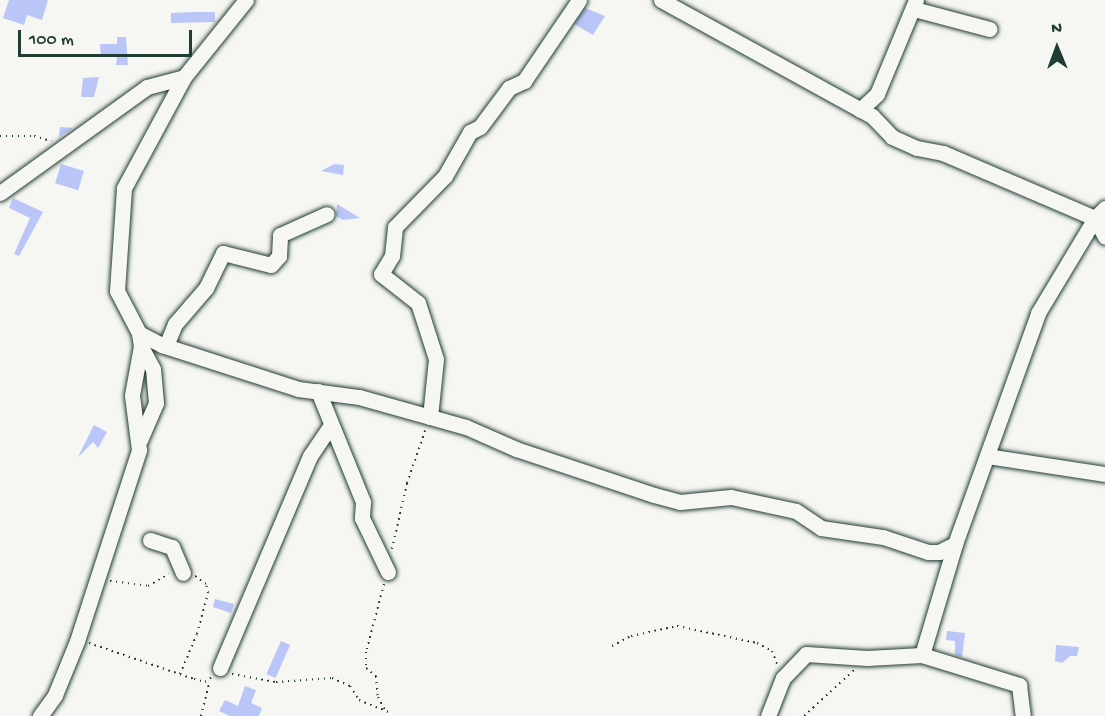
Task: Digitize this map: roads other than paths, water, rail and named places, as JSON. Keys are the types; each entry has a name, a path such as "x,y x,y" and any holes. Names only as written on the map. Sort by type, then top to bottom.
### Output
{"street":[{"path":"40,716 55,695 77,641 96,576 137,459 140,440 156,403 153,369 117,291 124,188 184,77 246,0"},
{"path":"430,417 436,359 418,303 381,274 392,256 395,227 445,176 470,132 480,128 509,88 524,81 579,0"},
{"path":"661,0 875,118 887,134 911,146 943,153 1100,213"},
{"path":"860,110 877,94 915,4 989,29"},
{"path":"0,193 147,87 184,77"},
{"path":"1100,213 1105,237"},
{"path":"922,655 955,544 1043,302 1100,213"},
{"path":"166,346 175,324 206,288 223,253 271,265 279,256 280,235 327,214"},
{"path":"140,339 298,388 359,396 430,417 663,498 680,502 741,499 796,511 821,528 883,537 928,552 939,552 955,544"},
{"path":"140,339 132,394 140,440"},
{"path":"318,391 326,402 331,425 363,502 362,518 388,572"},
{"path":"220,668 310,456 331,425"},
{"path":"987,456 1105,474"},
{"path":"150,540 172,547 183,573"},
{"path":"768,716 783,678 802,656 811,652 867,658 922,655 1019,685 1023,716"}]}
